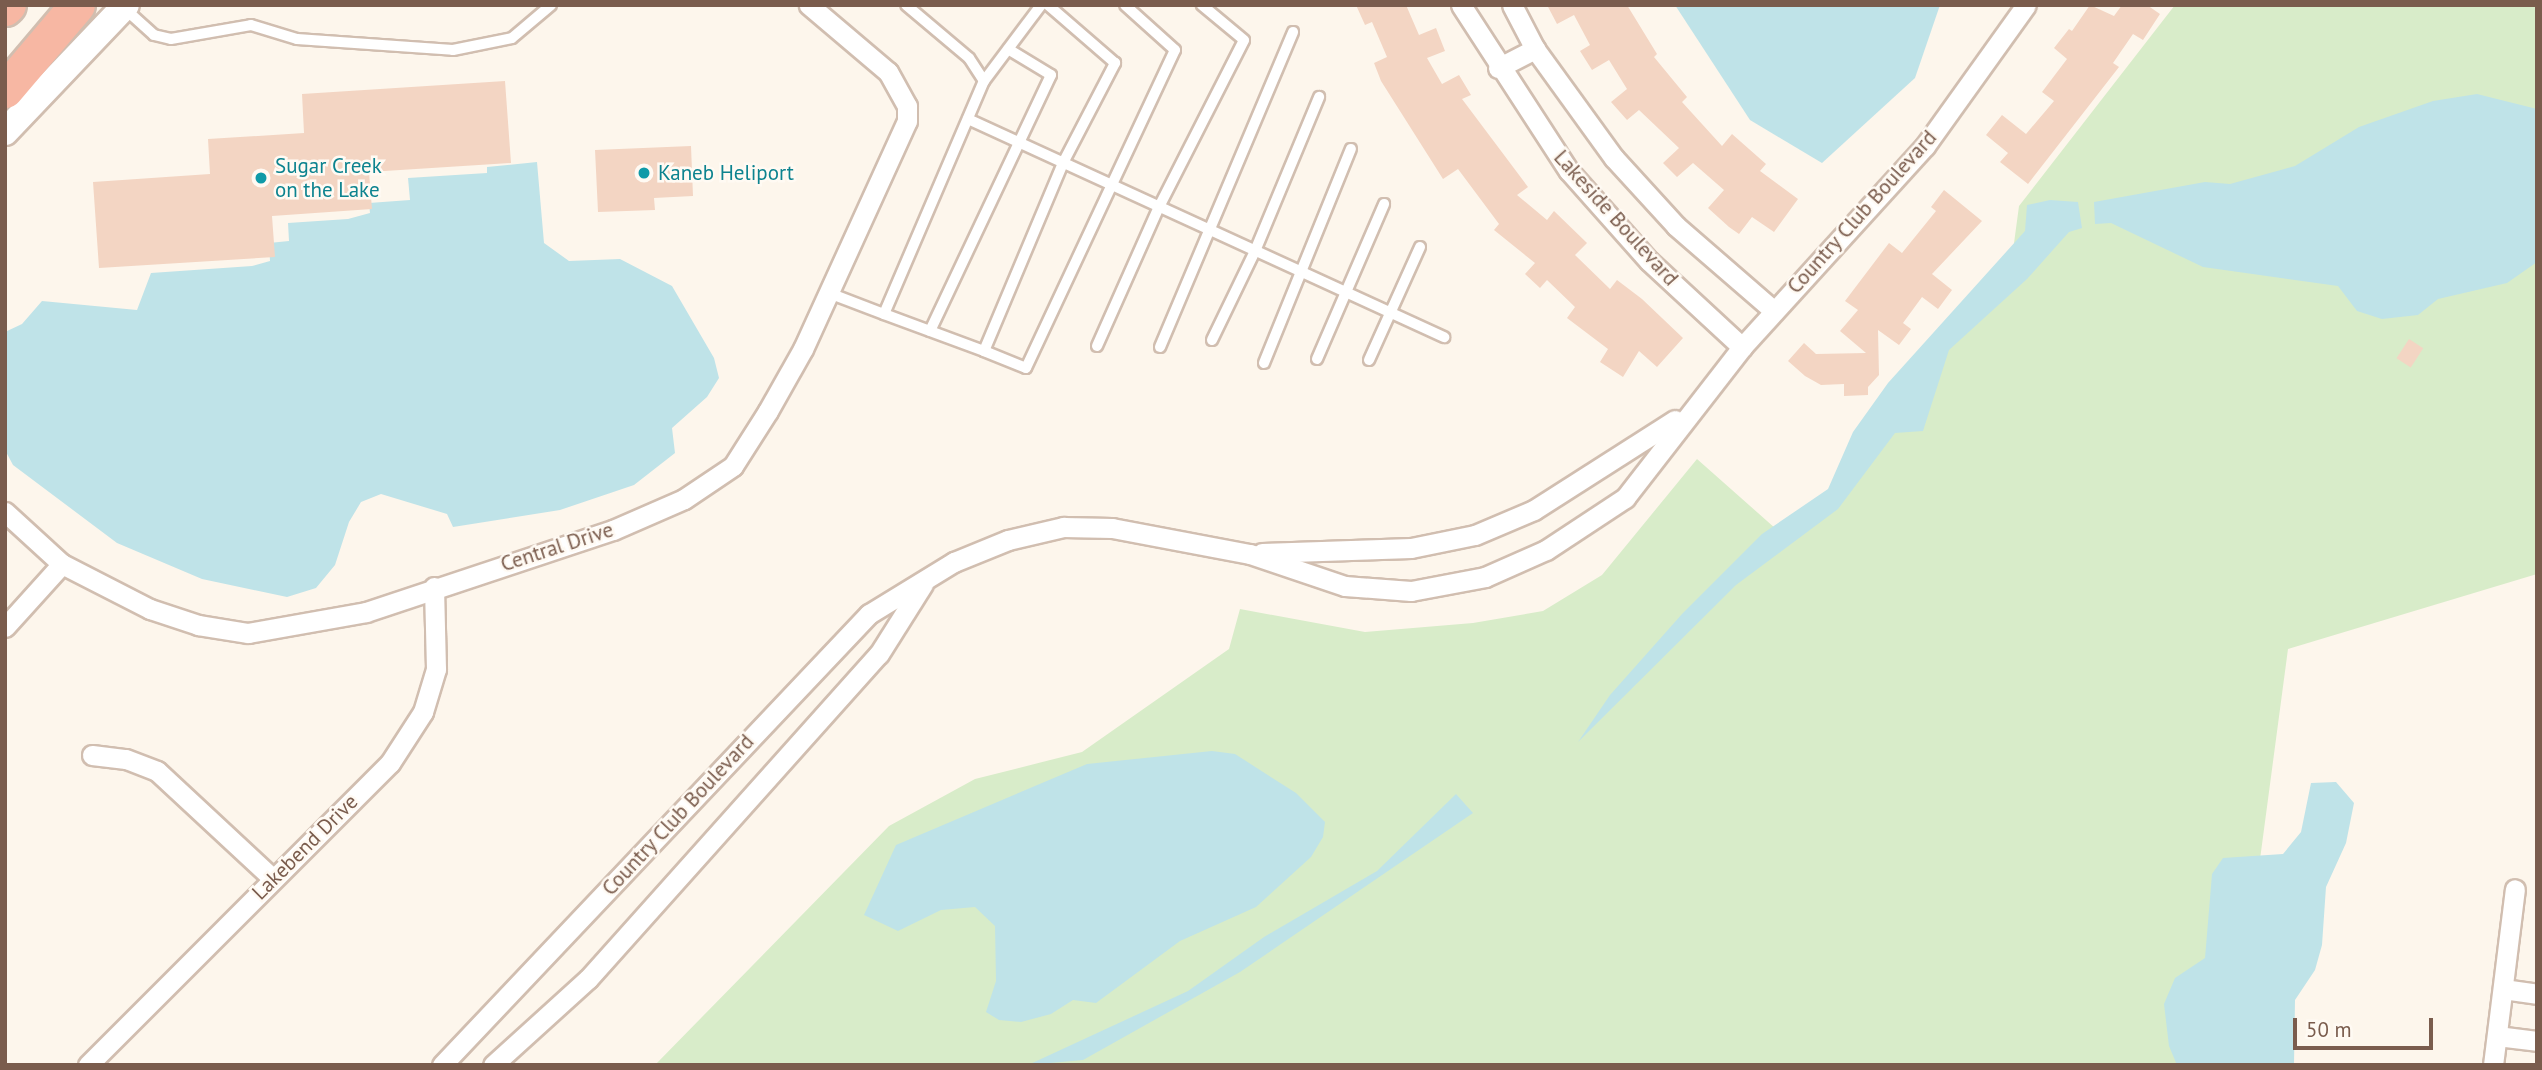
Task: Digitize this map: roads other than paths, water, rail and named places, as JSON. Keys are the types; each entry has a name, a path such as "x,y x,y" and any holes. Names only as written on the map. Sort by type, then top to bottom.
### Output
{"highway":[{"path":"5,90 77,5"}],"main road":[{"path":"5,132 125,7"}],"street":[{"name":"Central Drive","path":"5,512 62,564 150,609 198,625 248,633 366,612 434,587 612,530 684,499 733,466 803,349 904,135 907,106 888,72 809,5"},
{"name":"Lakeside Boulevard","path":"1461,5 1498,68 1569,172 1649,261 1741,347"},
{"name":"Lakeside Boulevard","path":"1512,5 1535,49 1614,158 1676,226 1774,311"},
{"name":"Country Club Boulevard","path":"442,1065 869,614 954,562 1008,540 1063,527 1112,528 1250,554 1345,586 1411,590 1485,577 1546,550 1625,498 1688,412 1741,347 1925,145 2026,5"},
{"path":"1498,68 1535,49"},
{"name":"Country Club Boulevard","path":"1250,554 1411,548 1475,535 1545,504 1688,412"},
{"path":"5,627 62,564"},
{"name":"Country Club Boulevard","path":"493,1065 588,979 879,654 926,580"},
{"name":"Lakebend Drive","path":"89,1065 272,877 390,763 423,712 436,669 434,587"},
{"path":"92,755 126,759 157,771 272,877"},
{"path":"2493,1065 2515,889"},
{"path":"2503,989 2537,994"},
{"path":"2497,1036 2537,1041"}],"lane":[{"path":"125,7 154,35 172,39 251,25 297,39 453,50 512,38 551,5"},
{"path":"906,5 969,58 984,81"},
{"path":"884,314 984,81 1041,5"},
{"path":"984,351 1063,163 1115,63 1048,5"},
{"path":"829,293 1026,368 1175,50 1125,5"},
{"path":"1097,346 1159,207 1244,40 1202,5"},
{"path":"1160,347 1212,231 1293,32"},
{"path":"930,331 1021,144 1051,75 1008,49"},
{"path":"1212,340 1255,251 1319,97"},
{"path":"968,119 1444,337"},
{"path":"1264,363 1351,149"},
{"path":"1317,359 1384,204"},
{"path":"1370,360 1420,247"}],"water":[{"path":"1675,5 1940,5 1915,78 1822,163 1750,120"},
{"path":"2477,94 2537,109 2537,262 2507,283 2438,299 2418,315 2382,319 2357,311 2338,286 2203,267 2111,223 2095,224 2094,202 2205,182 2230,184 2295,166 2359,127 2433,101"},
{"path":"537,162 544,243 569,261 620,259 672,286 714,358 719,378 707,397 672,428 675,453 634,485 560,510 453,527 447,514 381,494 361,502 349,522 335,565 316,588 287,597 202,579 117,543 13,465 5,450 5,332 22,324 42,301 137,310 151,273 252,266 270,261 269,243 289,241 288,223 348,219 370,213 369,203 410,200 408,178 487,173 487,167"},
{"path":"2050,200 2078,202 2082,228 2069,232 2027,279 1949,350 1923,431 1895,433 1838,509 1736,585 1578,742 1610,695 1682,614 1762,534 1828,489 1853,432 1888,383 2025,231 2027,205"},
{"path":"1212,751 1235,754 1296,793 1325,822 1323,837 1311,857 1256,907 1180,941 1096,1003 1073,1000 1051,1014 1021,1022 999,1020 986,1012 996,981 995,926 975,907 941,910 898,931 864,915 896,845 1087,764"},
{"path":"2336,782 2354,803 2346,843 2326,887 2322,945 2315,970 2295,1000 2294,1065 2177,1065 2169,1046 2164,1004 2175,978 2205,958 2212,874 2223,858 2283,854 2301,832 2311,783"},
{"path":"1456,794 1473,813 1240,972 1083,1060 1028,1065 1188,991 1264,937 1377,871"}],"place":[{"name":"Kaneb Heliport","path":"644,173"},
{"name":"Sugar Creek on the Lake","path":"261,178"}]}
